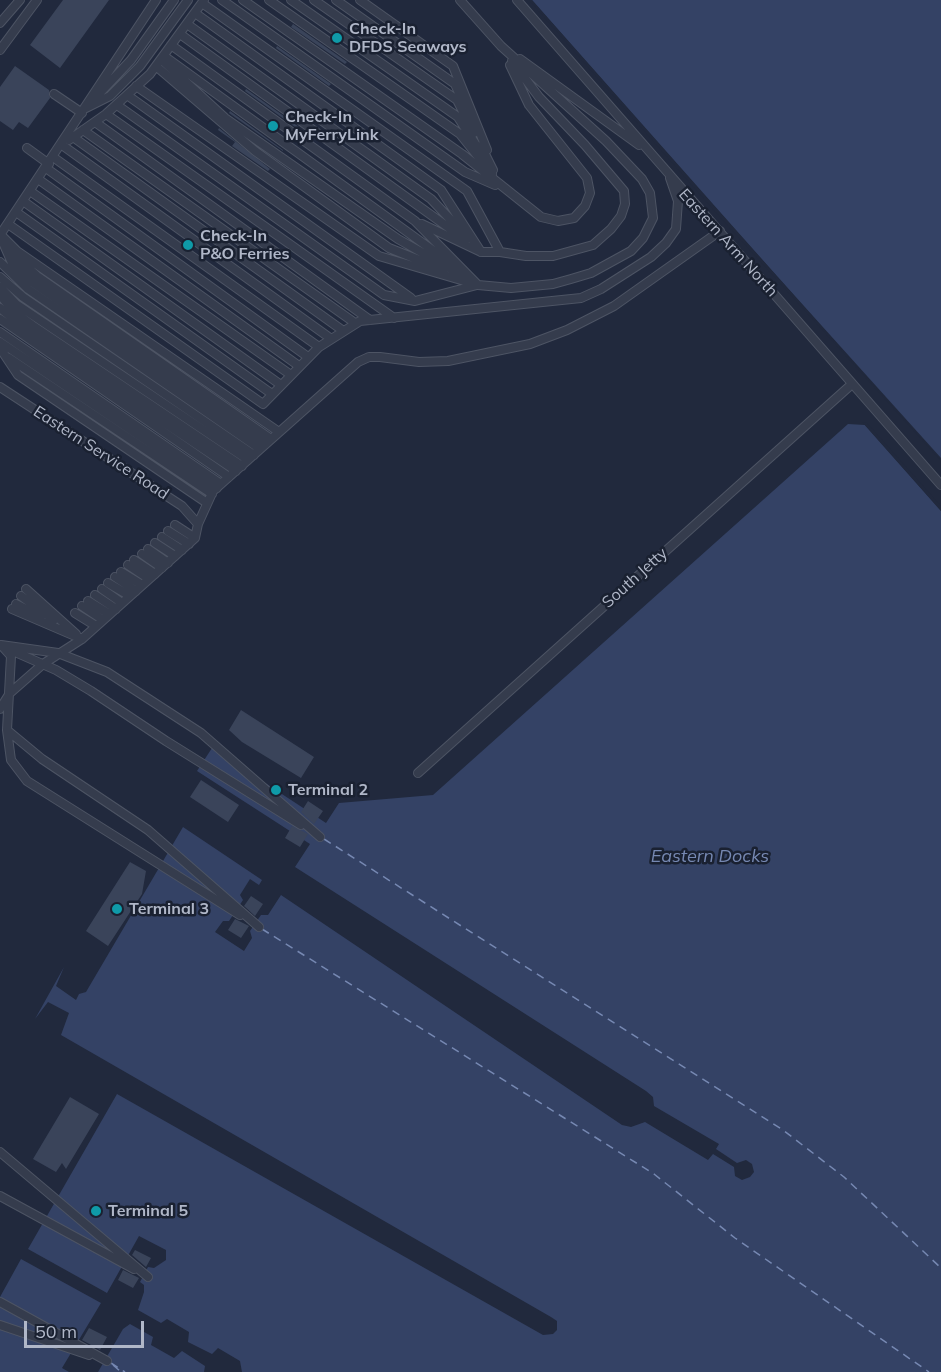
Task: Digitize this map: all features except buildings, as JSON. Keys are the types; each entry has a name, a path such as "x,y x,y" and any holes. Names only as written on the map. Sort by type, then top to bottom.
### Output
{"lane":[{"path":"0,23 20,0"},
{"path":"0,50 37,0"},
{"path":"0,235 62,145 156,0"},
{"path":"83,111 131,60 174,0"},
{"path":"83,111 110,96 140,66 188,0"},
{"path":"222,0 465,172 502,188"},
{"path":"243,0 462,154 502,188 542,217 558,221 574,218 585,206 590,193 587,178 529,105 501,46"},
{"path":"269,0 460,134 502,188"},
{"path":"291,0 458,117 502,188"},
{"path":"314,0 457,100 502,188"},
{"path":"336,0 455,84 502,188"},
{"path":"360,0 453,66 502,188"},
{"path":"415,221 481,252 554,256 593,245 611,230 621,216 625,204 624,191 618,182 539,97 501,46 460,0"},
{"name":"Eastern Arm North","path":"517,0 627,123 645,150 720,231 941,484"},
{"path":"62,145 117,105 161,61 203,1 467,191 500,252"},
{"path":"195,13 441,190 481,252"},
{"path":"187,24 431,199 481,252"},
{"path":"180,34 481,252"},
{"path":"171,45 415,221 478,285"},
{"path":"501,46 557,83 645,150"},
{"path":"136,86 379,256 478,285 511,288 553,284 591,273 631,251 643,238 653,218 650,193 624,158 501,46"},
{"path":"161,61 255,151 389,248 478,285"},
{"path":"161,61 408,231 478,285"},
{"path":"161,61 225,118 398,239 478,285"},
{"path":"54,94 83,111"},
{"path":"127,95 415,301"},
{"path":"117,105 384,295 415,301 478,285"},
{"path":"106,114 394,318"},
{"path":"95,122 370,320"},
{"path":"83,130 355,323"},
{"path":"73,137 342,330"},
{"path":"62,145 330,338"},
{"path":"27,148 319,347"},
{"path":"49,163 309,357"},
{"path":"8,224 263,404 319,347 355,323 581,298 601,290 651,257 666,243 676,229 678,201 670,178"},
{"path":"38,179 299,366"},
{"path":"30,191 291,375"},
{"path":"23,201 281,385"},
{"path":"16,212 272,394"},
{"path":"0,709 9,693 43,664 82,639 185,547 216,489 343,374 369,357 437,362 530,344 567,330 622,301 720,231"},
{"path":"0,235 17,252 279,432"},
{"path":"0,235 11,253 37,276 260,449"},
{"path":"0,262 28,289 260,449"},
{"path":"0,276 22,297 260,449"},
{"path":"0,287 16,304 260,449"},
{"path":"0,295 12,311 235,471"},
{"path":"0,308 28,331 235,471"},
{"path":"0,319 235,471"},
{"path":"0,332 216,489"},
{"path":"0,342 216,489"},
{"path":"0,348 18,375 207,503"},
{"path":"5,356 216,489"},
{"name":"South Jetty","path":"418,773 852,384"},
{"name":"Eastern Service Road","path":"0,387 182,506 198,524"},
{"path":"175,525 185,547"},
{"path":"165,534 185,547"},
{"path":"155,543 185,547"},
{"path":"145,552 165,565"},
{"path":"131,563 152,577"},
{"path":"130,597 115,577 139,588"},
{"path":"113,612 92,598 113,612"},
{"path":"82,639 19,600 82,639"},
{"path":"75,613 96,627"},
{"path":"0,645 58,653 107,672 201,733 321,837 166,741 91,691 43,664 0,645"},
{"path":"0,645 11,656 7,730 11,760 27,782 259,927 148,830 42,759 7,730"},
{"path":"0,688 9,693"},
{"path":"0,1152 148,1277 0,1196"},
{"path":"0,1302 107,1361 0,1325"}],"water":[{"path":"532,0 941,0 941,458 721,214"},
{"name":"Eastern Docks","path":"848,424 865,425 941,511 941,1372 242,1372 240,1361 218,1348 212,1354 188,1342 189,1332 167,1319 161,1323 138,1310 144,1292 144,1285 140,1282 148,1267 154,1268 166,1260 166,1250 139,1236 107,1293 28,1249 117,1094 543,1335 553,1334 557,1330 557,1321 551,1317 61,1035 69,1013 48,1002 35,1019 64,967 56,986 76,1000 79,994 86,992 183,827 262,880 259,885 250,879 240,895 243,900 229,921 223,921 215,932 244,951 252,938 250,931 261,915 268,915 281,895 622,1125 631,1127 645,1122 708,1160 713,1154 734,1167 735,1176 742,1180 750,1177 754,1172 752,1164 746,1160 737,1163 716,1149 719,1144 654,1106 653,1097 646,1091 295,867 310,844 197,771 212,748 326,823 339,803 433,795"},
{"path":"21,1259 101,1303 62,1368 69,1372 0,1372 0,1297"},
{"path":"130,1324 153,1337 151,1345 174,1358 182,1351 205,1366 204,1372 98,1372 123,1329"}],"pier":[{"path":"529,0 532,0 941,461 719,216"},
{"path":"862,422 867,423 941,506 941,511"}],"ferry route":[{"path":"324,839 783,1130 844,1177 941,1268"},
{"path":"262,929 654,1174 735,1238 929,1372"},
{"path":"111,1363 125,1372"},
{"path":"113,1365 121,1372"}],"place":[{"name":"Check-In DFDS Seaways","path":"337,38"},
{"name":"Check-In MyFerryLink","path":"273,126"},
{"name":"Check-In P&O Ferries","path":"188,245"},
{"name":"Terminal 2","path":"276,790"},
{"name":"Terminal 3","path":"117,909"},
{"name":"Terminal 5","path":"96,1211"}]}
